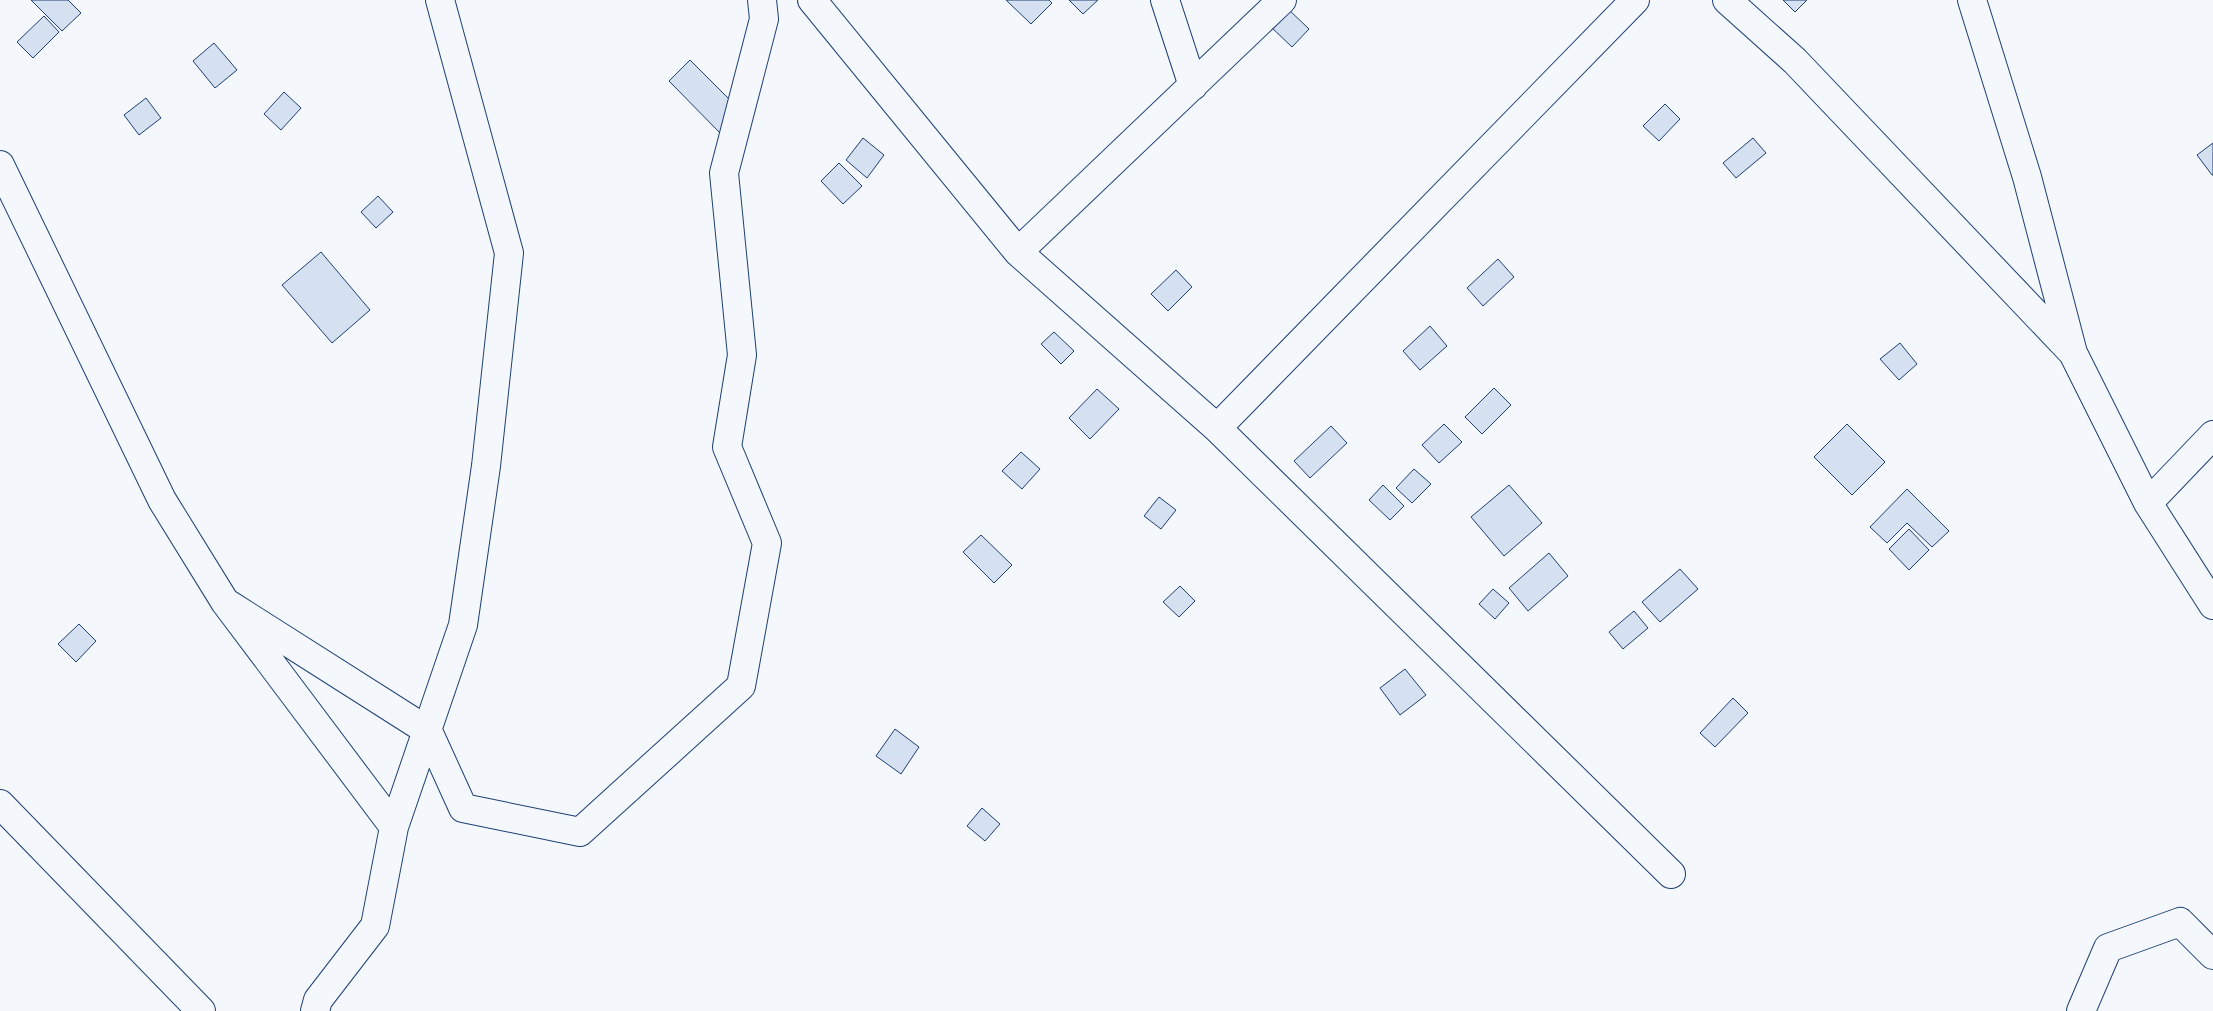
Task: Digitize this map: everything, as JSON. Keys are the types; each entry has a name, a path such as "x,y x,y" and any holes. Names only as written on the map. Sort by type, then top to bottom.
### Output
{"street":[{"path":"315,1011 318,1000 375,926 394,827 463,625 486,466 509,253 440,0"},
{"path":"225,602 428,731 463,808 580,832 741,686 767,543 727,447 742,356 724,173 764,19 762,0"},
{"path":"812,0 1018,252 1218,428 1671,874"},
{"path":"1164,0 1193,86"},
{"path":"1018,252 1282,0"},
{"path":"1218,428 1635,0"},
{"path":"1727,0 1795,61 2073,353"},
{"path":"1972,0 2027,177 2073,353 2148,504 2213,605"},
{"path":"0,165 162,500 225,602 394,827"},
{"path":"2148,504 2213,435"},
{"path":"0,804 201,1011"},
{"path":"2081,1011 2108,948 2180,922 2213,955"}],"building":[{"path":"31,0 68,0 81,13 62,31"},
{"path":"1006,0 1049,0 1052,3 1031,24"},
{"path":"1069,0 1098,0 1083,14"},
{"path":"1783,0 1807,0 1795,12"},
{"path":"1286,7 1309,29 1292,47 1269,25"},
{"path":"44,16 59,32 33,58 17,42"},
{"path":"214,43 237,70 215,88 193,61"},
{"path":"690,60 742,112 720,133 669,81"},
{"path":"284,92 301,108 281,130 264,114"},
{"path":"146,98 161,118 139,135 124,115"},
{"path":"1665,104 1680,119 1659,141 1643,126"},
{"path":"863,138 884,155 867,178 846,160"},
{"path":"1753,138 1766,153 1736,178 1723,163"},
{"path":"2213,143 2213,175 2212,175 2197,155"},
{"path":"839,163 862,186 843,204 821,181"},
{"path":"378,196 393,212 376,228 361,212"},
{"path":"321,252 370,310 332,343 282,285"},
{"path":"1498,259 1514,277 1483,306 1467,288"},
{"path":"1176,270 1192,287 1168,311 1151,294"},
{"path":"1430,326 1447,346 1420,370 1403,351"},
{"path":"1054,332 1074,351 1061,364 1041,344"},
{"path":"1900,343 1917,364 1899,380 1880,359"},
{"path":"1494,388 1511,405 1482,434 1465,417"},
{"path":"1097,389 1119,409 1090,439 1069,418"},
{"path":"1444,424 1462,442 1439,463 1422,445"},
{"path":"1847,424 1885,462 1852,495 1814,457"},
{"path":"1331,426 1347,443 1310,478 1294,461"},
{"path":"1021,452 1040,469 1022,489 1002,471"},
{"path":"1414,469 1431,484 1412,503 1396,488"},
{"path":"1383,485 1404,506 1390,520 1369,500"},
{"path":"1509,485 1542,523 1504,556 1471,517"},
{"path":"1907,489 1949,531 1932,547 1907,523 1887,543 1870,527"},
{"path":"1159,497 1176,510 1161,529 1144,516"},
{"path":"1909,529 1929,550 1909,570 1889,549"},
{"path":"981,535 1012,565 994,583 963,552"},
{"path":"1549,553 1568,576 1528,611 1509,588"},
{"path":"1680,569 1698,589 1660,622 1642,602"},
{"path":"1180,586 1195,601 1179,617 1163,602"},
{"path":"1493,589 1509,603 1495,619 1479,604"},
{"path":"1634,611 1648,628 1623,649 1609,632"},
{"path":"79,624 96,641 76,662 58,644"},
{"path":"1405,669 1426,695 1400,715 1380,688"},
{"path":"1733,698 1748,713 1715,747 1700,733"},
{"path":"895,729 919,747 901,774 876,756"},
{"path":"982,808 1000,824 985,841 967,826"}]}
